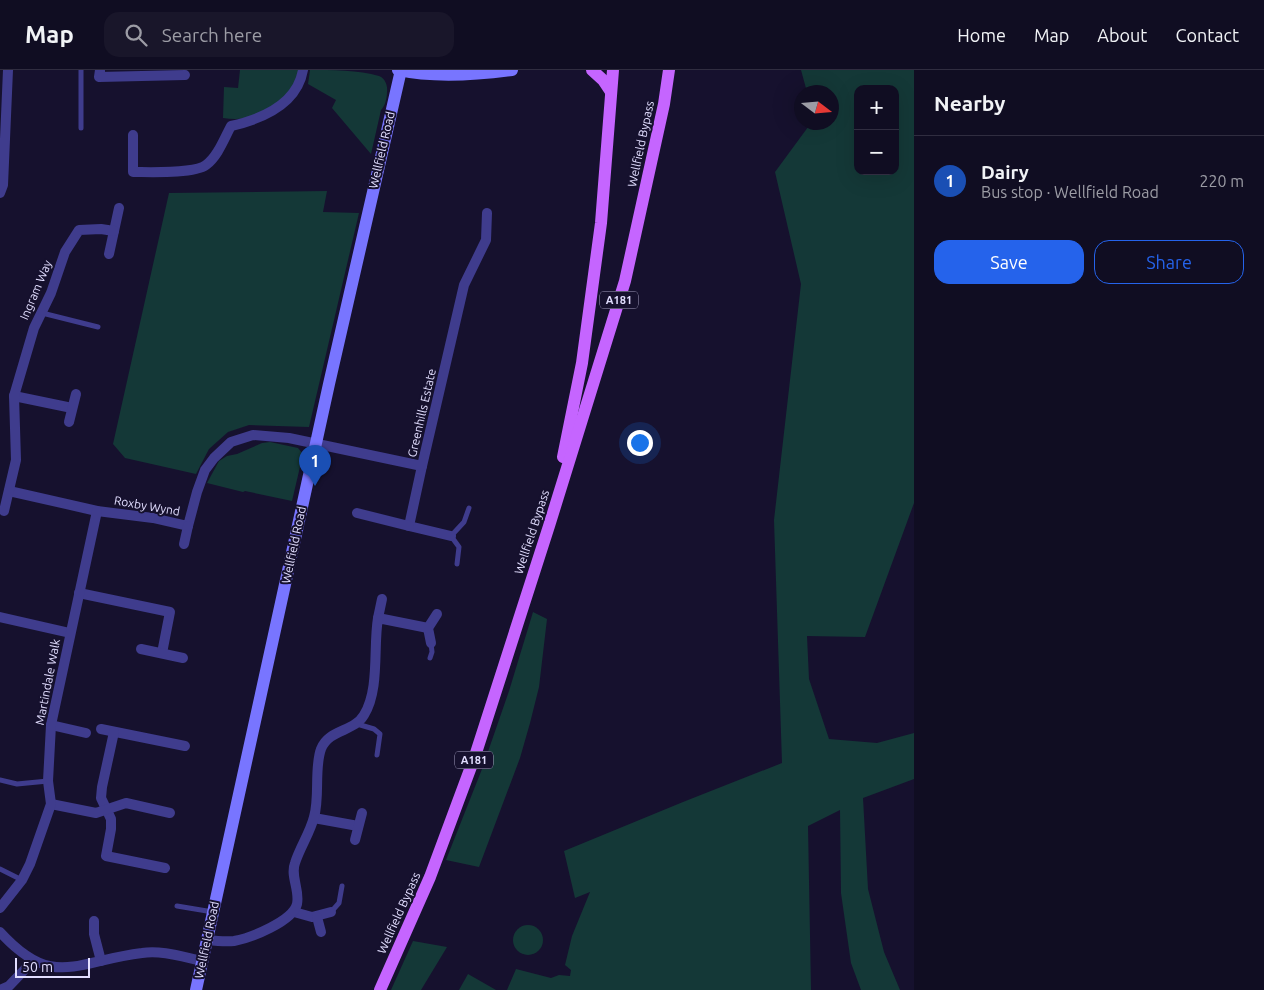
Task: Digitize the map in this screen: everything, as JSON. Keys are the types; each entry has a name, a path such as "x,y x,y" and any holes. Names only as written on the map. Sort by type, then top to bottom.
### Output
{"main road":[{"path":"592,70 603,80 611,92"},
{"path":"549,526 583,354 602,223 613,70"},
{"name":"Wellfield Bypass","path":"380,990 430,877 476,756 549,526 625,281 658,132 669,70"}],"street":[{"path":"0,193 3,185 1,171 8,70"},
{"path":"100,70 99,77 185,75"},
{"path":"134,135 134,172 196,170 206,165 214,157 231,126 262,117 272,112 293,93 301,81 303,70"},
{"path":"400,70 433,74 512,70"},
{"name":"Wellfield Road","path":"196,989 400,70"},
{"path":"109,254 119,208"},
{"name":"Greenhills Estate","path":"316,444 422,466 464,285 486,240 487,213"},
{"name":"Ingram Way","path":"4,511 16,460 14,396 34,328 51,293 65,252 79,230 101,228 114,231"},
{"path":"70,422 76,394"},
{"path":"14,396 72,408"},
{"name":"Roxby Wynd","path":"9,491 97,511 153,518 188,526 205,470 214,458 231,442 253,435 272,435 316,444"},
{"path":"409,526 422,466"},
{"name":"Martindale Walk","path":"0,908 22,880 30,864 51,804 48,781 50,725 97,511"},
{"path":"357,513 451,536"},
{"path":"184,544 188,526"},
{"path":"79,593 170,612 162,653"},
{"path":"207,940 239,940 280,923 294,912 298,894 294,876 295,863 314,818 321,750 330,736 357,724 365,714 373,689 376,632 382,599"},
{"path":"432,644 428,628 437,614"},
{"path":"0,617 70,633"},
{"path":"378,618 428,628"},
{"path":"141,649 183,658"},
{"path":"50,725 86,733"},
{"path":"101,729 185,746"},
{"path":"114,732 102,787 102,798 111,819 112,829 106,856 165,868"},
{"path":"51,804 96,813 126,803 170,812"},
{"path":"355,840 362,813"},
{"path":"314,818 358,826"},
{"path":"294,912 305,916 317,916 331,912"},
{"path":"317,916 321,932"},
{"path":"94,920 94,934 101,961"},
{"path":"0,932 30,964 46,971 67,972 101,961 156,952 203,960"},
{"path":"0,990 9,986 30,964"}],"lane":[{"path":"81,70 81,128"},
{"path":"41,313 98,328"},
{"path":"457,564 459,547 451,536 464,522 468,508"},
{"path":"430,658 432,644"},
{"path":"357,724 374,729 380,734 377,755"},
{"path":"0,780 17,784 48,781"},
{"path":"0,870 22,880"},
{"path":"331,912 339,903 342,886"},
{"path":"177,906 213,912"}],"green space":[{"path":"240,70 299,70 292,90 268,111 242,119 223,118 224,87 238,88"},
{"path":"310,70 363,73 379,76 384,80 387,87 387,97 381,110 371,154 332,108 336,100 308,84"},
{"path":"801,70 914,70 914,503 865,637 807,636 809,679 829,739 877,743 914,733 914,779 863,798 868,889 884,952 900,990 861,990 851,963 841,893 840,810 808,826 811,990 507,990 516,969 551,978 559,975 570,976 571,970 565,965 572,936 590,892 575,898 564,851 782,763 774,520 801,284 775,172 806,130 839,130 839,85 805,85"},
{"path":"327,191 323,212 359,213 309,427 249,425 228,432 209,449 196,474 125,458 113,444 169,193"},
{"path":"270,442 298,448 303,454 292,501 207,483 219,461 227,456 237,454 262,443"},
{"path":"533,612 547,619 539,687 520,758 479,867 446,860 482,769 509,691"},
{"path":"528,925 539,929 543,940 539,951 528,955 517,951 513,940 517,929"},
{"path":"413,941 447,947 421,990 391,990"},
{"path":"468,974 496,990 459,990"}],"place":[{"name":"Dairy","path":"315,486"}]}
